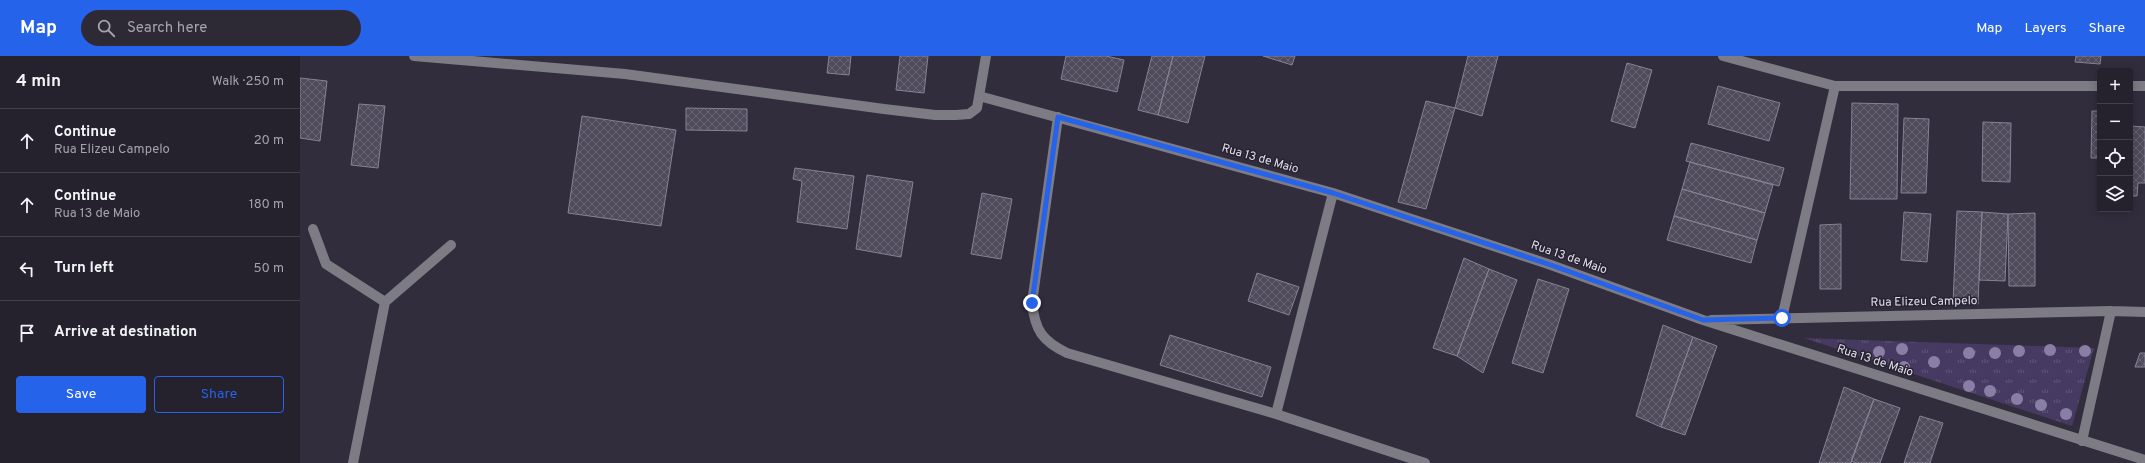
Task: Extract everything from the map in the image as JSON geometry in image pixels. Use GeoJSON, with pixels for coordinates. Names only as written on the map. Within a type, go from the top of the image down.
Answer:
{"type":"FeatureCollection","features":[{"type":"Feature","properties":{"kind":"street"},"geometry":{"type":"LineString","coordinates":[[414,56],[626,74],[935,115],[969,114],[976,108],[986,56]]}},
{"type":"Feature","properties":{"kind":"street"},"geometry":{"type":"LineString","coordinates":[[1723,56],[1835,86],[2097,86]]}},
{"type":"Feature","properties":{"kind":"street"},"geometry":{"type":"LineString","coordinates":[[1782,318],[1835,86]]}},
{"type":"Feature","properties":{"kind":"street"},"geometry":{"type":"LineString","coordinates":[[2133,86],[2145,86]]}},
{"type":"Feature","properties":{"kind":"street","name":"Rua 13 de Maio"},"geometry":{"type":"LineString","coordinates":[[979,96],[1333,193],[1551,265],[1703,320],[2145,460]]}},
{"type":"Feature","properties":{"kind":"street"},"geometry":{"type":"LineString","coordinates":[[1058,117],[1032,303],[1036,326],[1041,334],[1054,346],[1067,352],[1276,414],[1425,463]]}},
{"type":"Feature","properties":{"kind":"street"},"geometry":{"type":"LineString","coordinates":[[1276,414],[1333,193]]}},
{"type":"Feature","properties":{"kind":"street"},"geometry":{"type":"LineString","coordinates":[[313,229],[326,264],[385,302]]}},
{"type":"Feature","properties":{"kind":"street"},"geometry":{"type":"LineString","coordinates":[[353,463],[385,302],[451,246]]}},
{"type":"Feature","properties":{"kind":"street"},"geometry":{"type":"LineString","coordinates":[[2082,441],[2111,311]]}},
{"type":"Feature","properties":{"kind":"street","name":"Rua Elizeu Campelo"},"geometry":{"type":"LineString","coordinates":[[1703,320],[2111,311],[2145,312]]}},
{"type":"Feature","properties":{"kind":"green space"},"geometry":{"type":"Polygon","coordinates":[[[1804,338],[2094,348],[2072,426],[1804,338]]]}},
{"type":"Feature","properties":{"kind":"building"},"geometry":{"type":"Polygon","coordinates":[[[829,56],[851,56],[849,75],[827,73],[829,56]]]}},
{"type":"Feature","properties":{"kind":"building"},"geometry":{"type":"Polygon","coordinates":[[[900,56],[928,56],[924,93],[896,90],[900,56]]]}},
{"type":"Feature","properties":{"kind":"building"},"geometry":{"type":"Polygon","coordinates":[[[1066,56],[1106,56],[1124,60],[1117,92],[1061,79],[1066,56]]]}},
{"type":"Feature","properties":{"kind":"building"},"geometry":{"type":"Polygon","coordinates":[[[1152,56],[1173,56],[1158,115],[1138,110],[1152,56]]]}},
{"type":"Feature","properties":{"kind":"building"},"geometry":{"type":"Polygon","coordinates":[[[1173,56],[1205,56],[1188,123],[1158,115],[1173,56]]]}},
{"type":"Feature","properties":{"kind":"building"},"geometry":{"type":"Polygon","coordinates":[[[1263,56],[1295,56],[1292,65],[1263,56]]]}},
{"type":"Feature","properties":{"kind":"building"},"geometry":{"type":"Polygon","coordinates":[[[1468,56],[1498,56],[1482,116],[1455,108],[1468,56]]]}},
{"type":"Feature","properties":{"kind":"building"},"geometry":{"type":"Polygon","coordinates":[[[2076,56],[2101,56],[2100,64],[2075,62],[2076,56]]]}},
{"type":"Feature","properties":{"kind":"building"},"geometry":{"type":"Polygon","coordinates":[[[1627,63],[1652,70],[1635,128],[1611,121],[1627,63]]]}},
{"type":"Feature","properties":{"kind":"building"},"geometry":{"type":"Polygon","coordinates":[[[300,78],[327,81],[320,141],[300,138],[300,78]]]}},
{"type":"Feature","properties":{"kind":"building"},"geometry":{"type":"Polygon","coordinates":[[[1718,86],[1780,103],[1769,141],[1708,124],[1718,86]]]}},
{"type":"Feature","properties":{"kind":"building"},"geometry":{"type":"Polygon","coordinates":[[[1426,101],[1455,108],[1426,209],[1398,202],[1426,101]]]}},
{"type":"Feature","properties":{"kind":"building"},"geometry":{"type":"Polygon","coordinates":[[[1852,103],[1898,104],[1897,199],[1850,199],[1852,103]]]}},
{"type":"Feature","properties":{"kind":"building"},"geometry":{"type":"Polygon","coordinates":[[[359,104],[385,106],[378,168],[351,165],[359,104]]]}},
{"type":"Feature","properties":{"kind":"building"},"geometry":{"type":"Polygon","coordinates":[[[686,108],[747,109],[747,131],[686,130],[686,108]]]}},
{"type":"Feature","properties":{"kind":"building"},"geometry":{"type":"Polygon","coordinates":[[[2092,111],[2097,111],[2097,158],[2091,158],[2092,111]]]}},
{"type":"Feature","properties":{"kind":"building"},"geometry":{"type":"Polygon","coordinates":[[[582,116],[676,130],[661,226],[568,213],[582,116]]]}},
{"type":"Feature","properties":{"kind":"building"},"geometry":{"type":"Polygon","coordinates":[[[1904,118],[1929,119],[1926,193],[1901,193],[1904,118]]]}},
{"type":"Feature","properties":{"kind":"building"},"geometry":{"type":"Polygon","coordinates":[[[1983,122],[2011,123],[2010,182],[1982,181],[1983,122]]]}},
{"type":"Feature","properties":{"kind":"building"},"geometry":{"type":"Polygon","coordinates":[[[2133,126],[2145,127],[2145,183],[2138,183],[2137,196],[2133,196],[2133,126]]]}},
{"type":"Feature","properties":{"kind":"building"},"geometry":{"type":"Polygon","coordinates":[[[1691,143],[1784,168],[1779,186],[1686,161],[1691,143]]]}},
{"type":"Feature","properties":{"kind":"building"},"geometry":{"type":"Polygon","coordinates":[[[1690,162],[1773,185],[1765,213],[1682,189],[1690,162]]]}},
{"type":"Feature","properties":{"kind":"building"},"geometry":{"type":"Polygon","coordinates":[[[795,168],[854,176],[847,229],[797,222],[802,181],[793,179],[795,168]]]}},
{"type":"Feature","properties":{"kind":"building"},"geometry":{"type":"Polygon","coordinates":[[[867,175],[913,182],[901,257],[856,249],[867,175]]]}},
{"type":"Feature","properties":{"kind":"building"},"geometry":{"type":"Polygon","coordinates":[[[1682,189],[1765,213],[1757,240],[1674,216],[1682,189]]]}},
{"type":"Feature","properties":{"kind":"building"},"geometry":{"type":"Polygon","coordinates":[[[982,193],[1012,199],[1001,259],[971,254],[982,193]]]}},
{"type":"Feature","properties":{"kind":"building"},"geometry":{"type":"Polygon","coordinates":[[[1957,211],[1982,212],[1978,304],[1953,303],[1957,211]]]}},
{"type":"Feature","properties":{"kind":"building"},"geometry":{"type":"Polygon","coordinates":[[[1904,212],[1931,214],[1927,262],[1901,260],[1904,212]]]}},
{"type":"Feature","properties":{"kind":"building"},"geometry":{"type":"Polygon","coordinates":[[[1982,212],[2008,214],[2005,281],[1979,280],[1982,212]]]}},
{"type":"Feature","properties":{"kind":"building"},"geometry":{"type":"Polygon","coordinates":[[[2035,213],[2035,286],[2009,286],[2008,214],[2035,213]]]}},
{"type":"Feature","properties":{"kind":"building"},"geometry":{"type":"Polygon","coordinates":[[[1674,216],[1757,240],[1751,263],[1667,240],[1674,216]]]}},
{"type":"Feature","properties":{"kind":"building"},"geometry":{"type":"Polygon","coordinates":[[[1841,224],[1841,289],[1820,289],[1820,225],[1841,224]]]}},
{"type":"Feature","properties":{"kind":"building"},"geometry":{"type":"Polygon","coordinates":[[[1464,258],[1489,269],[1457,356],[1433,348],[1464,258]]]}},
{"type":"Feature","properties":{"kind":"building"},"geometry":{"type":"Polygon","coordinates":[[[1489,269],[1517,280],[1483,373],[1457,356],[1489,269]]]}},
{"type":"Feature","properties":{"kind":"building"},"geometry":{"type":"Polygon","coordinates":[[[1257,273],[1299,287],[1289,315],[1248,301],[1257,273]]]}},
{"type":"Feature","properties":{"kind":"building"},"geometry":{"type":"Polygon","coordinates":[[[1538,279],[1569,289],[1543,373],[1512,363],[1538,279]]]}},
{"type":"Feature","properties":{"kind":"building"},"geometry":{"type":"Polygon","coordinates":[[[1663,325],[1693,337],[1661,427],[1636,416],[1663,325]]]}},
{"type":"Feature","properties":{"kind":"building"},"geometry":{"type":"Polygon","coordinates":[[[1170,335],[1271,367],[1262,397],[1160,365],[1170,335]]]}},
{"type":"Feature","properties":{"kind":"building"},"geometry":{"type":"Polygon","coordinates":[[[1693,337],[1717,346],[1685,435],[1661,427],[1693,337]]]}},
{"type":"Feature","properties":{"kind":"building"},"geometry":{"type":"Polygon","coordinates":[[[2140,353],[2145,353],[2145,367],[2135,367],[2140,353]]]}},
{"type":"Feature","properties":{"kind":"building"},"geometry":{"type":"Polygon","coordinates":[[[1844,387],[1874,399],[1851,463],[1819,463],[1844,387]]]}},
{"type":"Feature","properties":{"kind":"building"},"geometry":{"type":"Polygon","coordinates":[[[1874,399],[1900,408],[1880,463],[1856,463],[1851,461],[1874,399]]]}},
{"type":"Feature","properties":{"kind":"building"},"geometry":{"type":"Polygon","coordinates":[[[1920,416],[1943,423],[1930,463],[1904,463],[1920,416]]]}},
{"type":"Feature","properties":{"kind":"route"},"geometry":{"type":"LineString","coordinates":[[1032,303],[1058,117],[1333,193],[1551,265],[1703,320],[1782,318]]}}]}
